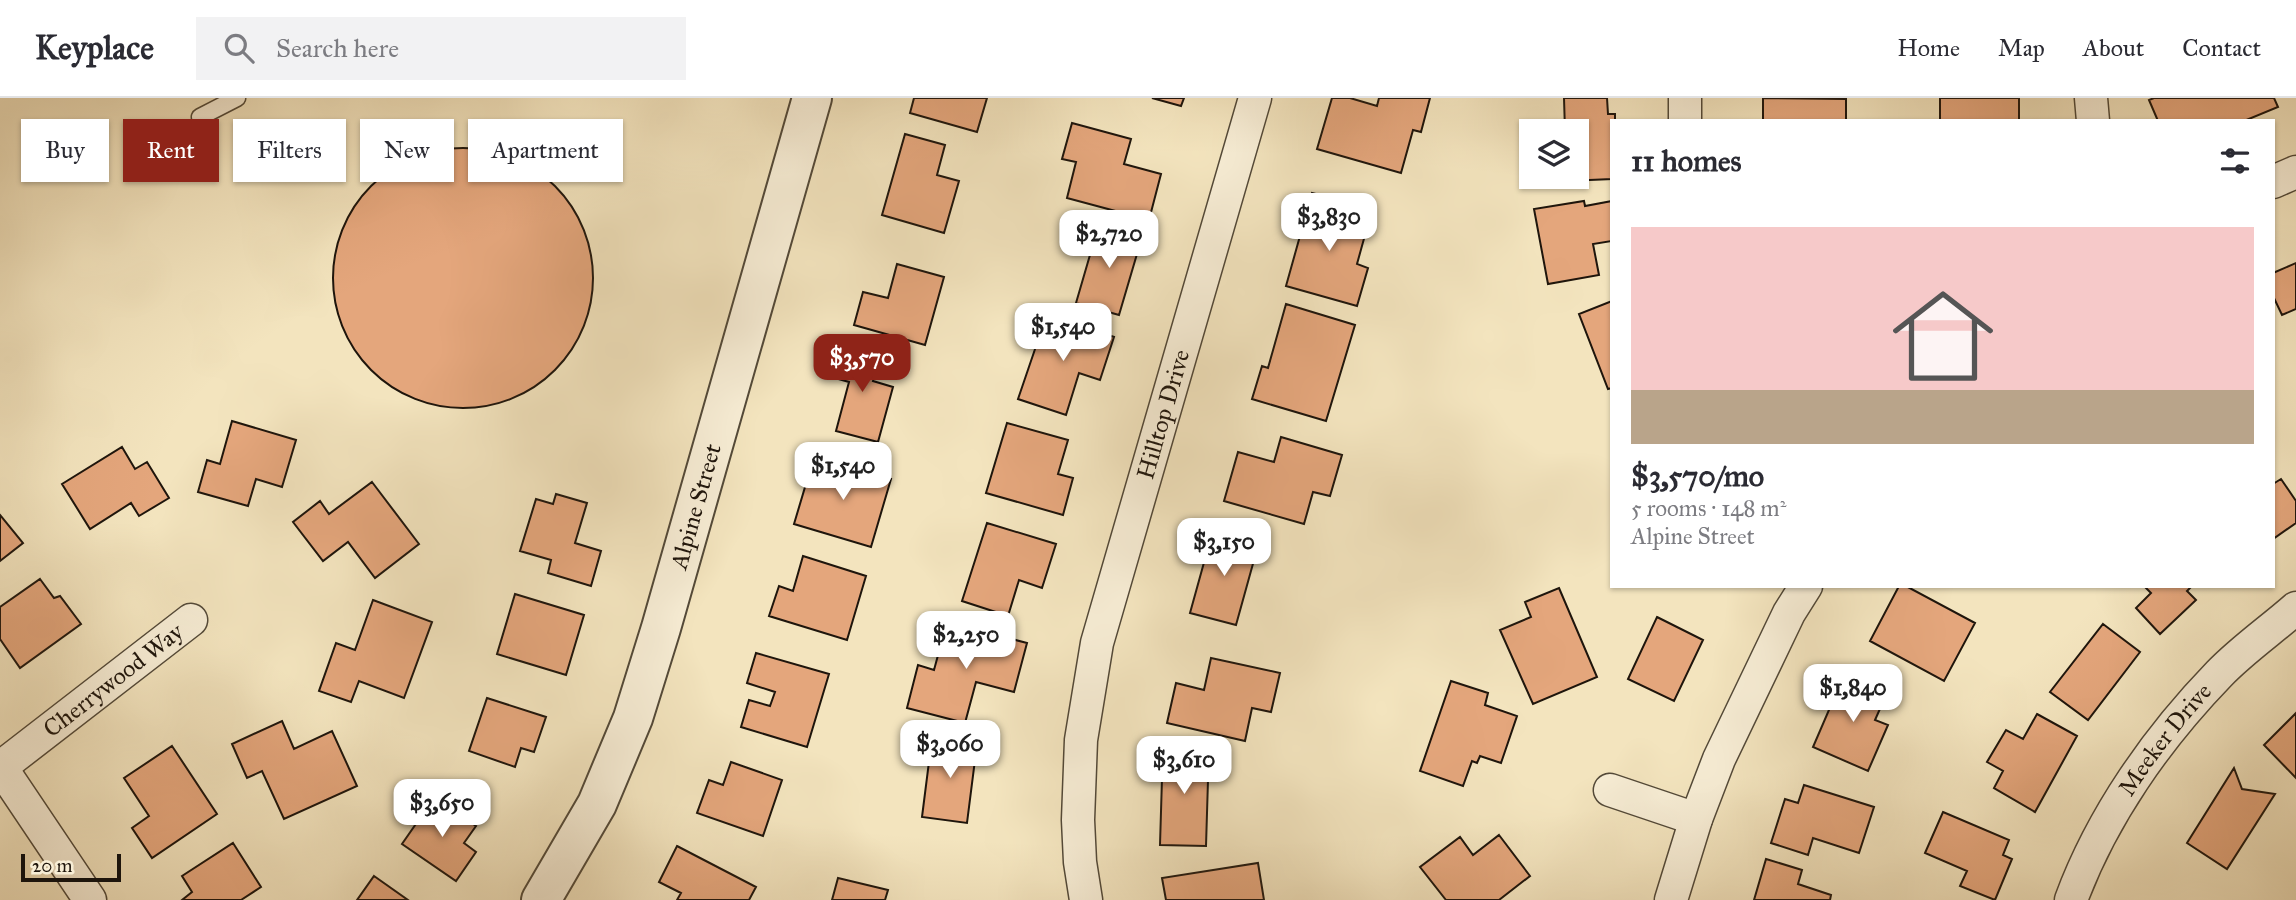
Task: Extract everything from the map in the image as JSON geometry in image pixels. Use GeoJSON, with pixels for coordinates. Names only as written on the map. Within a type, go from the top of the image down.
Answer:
{"type":"FeatureCollection","features":[{"type":"Feature","properties":{"kind":"street","name":"Alpine Street"},"geometry":{"type":"LineString","coordinates":[[541,900],[597,804],[633,718],[662,628],[812,98]]}},
{"type":"Feature","properties":{"kind":"street","name":"Hilltop Drive"},"geometry":{"type":"LineString","coordinates":[[1086,900],[1080,862],[1078,820],[1081,740],[1097,643],[1255,98]]}},
{"type":"Feature","properties":{"kind":"street"},"geometry":{"type":"LineString","coordinates":[[1685,98],[1685,119]]}},
{"type":"Feature","properties":{"kind":"street"},"geometry":{"type":"LineString","coordinates":[[2091,98],[2093,119]]}},
{"type":"Feature","properties":{"kind":"street"},"geometry":{"type":"LineString","coordinates":[[2275,182],[2296,172]]}},
{"type":"Feature","properties":{"kind":"street"},"geometry":{"type":"LineString","coordinates":[[1671,900],[1696,819],[1719,759],[1789,613],[1805,588]]}},
{"type":"Feature","properties":{"kind":"street","name":"Meeker Drive"},"geometry":{"type":"LineString","coordinates":[[2071,900],[2117,805],[2164,736],[2220,673],[2296,608]]}},
{"type":"Feature","properties":{"kind":"street","name":"Cherrywood Way"},"geometry":{"type":"LineString","coordinates":[[1,766],[191,621]]}},
{"type":"Feature","properties":{"kind":"street"},"geometry":{"type":"LineString","coordinates":[[1,766],[90,900]]}},
{"type":"Feature","properties":{"kind":"street"},"geometry":{"type":"LineString","coordinates":[[1610,790],[1696,819]]}},
{"type":"Feature","properties":{"kind":"lane"},"geometry":{"type":"LineString","coordinates":[[200,117],[237,98]]}},
{"type":"Feature","properties":{"kind":"building"},"geometry":{"type":"Polygon","coordinates":[[[914,98],[987,98],[977,132],[910,113],[914,98]]]}},
{"type":"Feature","properties":{"kind":"building"},"geometry":{"type":"Polygon","coordinates":[[[1152,98],[1184,98],[1181,106],[1152,98]]]}},
{"type":"Feature","properties":{"kind":"building"},"geometry":{"type":"Polygon","coordinates":[[[1332,98],[1350,98],[1377,106],[1379,98],[1430,98],[1421,132],[1413,130],[1401,173],[1317,149],[1332,98]]]}},
{"type":"Feature","properties":{"kind":"building"},"geometry":{"type":"Polygon","coordinates":[[[1564,98],[1607,98],[1608,114],[1615,114],[1615,119],[1610,119],[1610,179],[1589,180],[1589,119],[1565,119],[1564,98]]]}},
{"type":"Feature","properties":{"kind":"building"},"geometry":{"type":"Polygon","coordinates":[[[1763,98],[1846,99],[1846,119],[1763,119],[1763,98]]]}},
{"type":"Feature","properties":{"kind":"building"},"geometry":{"type":"Polygon","coordinates":[[[1940,98],[2019,98],[2019,119],[1940,119],[1940,98]]]}},
{"type":"Feature","properties":{"kind":"building"},"geometry":{"type":"Polygon","coordinates":[[[2274,98],[2278,107],[2249,119],[2157,119],[2149,100],[2274,98]]]}},
{"type":"Feature","properties":{"kind":"building"},"geometry":{"type":"Polygon","coordinates":[[[1072,123],[1131,139],[1124,164],[1161,174],[1149,220],[1067,198],[1076,162],[1062,159],[1072,123]]]}},
{"type":"Feature","properties":{"kind":"building"},"geometry":{"type":"Polygon","coordinates":[[[905,134],[945,145],[937,175],[959,181],[944,233],[882,215],[905,134]]]}},
{"type":"Feature","properties":{"kind":"building"},"geometry":{"type":"Polygon","coordinates":[[[463,148],[468,148],[468,182],[550,182],[555,186],[571,206],[583,228],[592,265],[592,291],[583,328],[571,350],[555,370],[535,386],[513,398],[463,408],[413,398],[391,386],[371,370],[355,350],[343,328],[333,278],[343,228],[355,206],[371,186],[376,182],[454,182],[454,149],[463,148]]]}},
{"type":"Feature","properties":{"kind":"building"},"geometry":{"type":"Polygon","coordinates":[[[1312,193],[1357,205],[1350,231],[1365,235],[1357,264],[1368,268],[1357,306],[1286,286],[1312,193]]]}},
{"type":"Feature","properties":{"kind":"building"},"geometry":{"type":"Polygon","coordinates":[[[1584,201],[1585,206],[1610,201],[1610,241],[1593,244],[1599,275],[1548,284],[1534,209],[1584,201]]]}},
{"type":"Feature","properties":{"kind":"building"},"geometry":{"type":"Polygon","coordinates":[[[1099,224],[1142,237],[1119,315],[1076,303],[1099,224]]]}},
{"type":"Feature","properties":{"kind":"building"},"geometry":{"type":"Polygon","coordinates":[[[2296,263],[2296,309],[2282,315],[2275,300],[2275,272],[2296,263]]]}},
{"type":"Feature","properties":{"kind":"building"},"geometry":{"type":"Polygon","coordinates":[[[897,264],[944,277],[925,345],[854,325],[863,292],[888,298],[897,264]]]}},
{"type":"Feature","properties":{"kind":"building"},"geometry":{"type":"Polygon","coordinates":[[[1610,302],[1610,388],[1608,389],[1579,314],[1610,302]]]}},
{"type":"Feature","properties":{"kind":"building"},"geometry":{"type":"Polygon","coordinates":[[[1286,304],[1355,325],[1326,421],[1252,399],[1262,366],[1268,368],[1286,304]]]}},
{"type":"Feature","properties":{"kind":"building"},"geometry":{"type":"Polygon","coordinates":[[[1047,314],[1114,337],[1100,380],[1079,373],[1066,415],[1018,399],[1047,314]]]}},
{"type":"Feature","properties":{"kind":"building"},"geometry":{"type":"Polygon","coordinates":[[[845,343],[882,353],[873,381],[893,387],[878,442],[836,431],[849,382],[835,378],[845,343]]]}},
{"type":"Feature","properties":{"kind":"building"},"geometry":{"type":"Polygon","coordinates":[[[232,421],[296,440],[282,487],[256,479],[248,506],[198,492],[207,460],[220,464],[232,421]]]}},
{"type":"Feature","properties":{"kind":"building"},"geometry":{"type":"Polygon","coordinates":[[[1007,423],[1068,440],[1058,474],[1073,478],[1063,515],[986,493],[1007,423]]]}},
{"type":"Feature","properties":{"kind":"building"},"geometry":{"type":"Polygon","coordinates":[[[1281,437],[1342,455],[1330,496],[1313,492],[1304,524],[1224,501],[1238,452],[1274,462],[1281,437]]]}},
{"type":"Feature","properties":{"kind":"building"},"geometry":{"type":"Polygon","coordinates":[[[122,447],[135,469],[147,462],[169,498],[139,516],[131,503],[90,529],[62,484],[122,447]]]}},
{"type":"Feature","properties":{"kind":"building"},"geometry":{"type":"Polygon","coordinates":[[[814,457],[891,479],[871,547],[794,524],[814,457]]]}},
{"type":"Feature","properties":{"kind":"building"},"geometry":{"type":"Polygon","coordinates":[[[2281,479],[2296,501],[2296,523],[2275,538],[2275,483],[2281,479]]]}},
{"type":"Feature","properties":{"kind":"building"},"geometry":{"type":"Polygon","coordinates":[[[372,482],[419,544],[375,578],[348,542],[323,561],[293,522],[320,501],[329,514],[372,482]]]}},
{"type":"Feature","properties":{"kind":"building"},"geometry":{"type":"Polygon","coordinates":[[[556,494],[587,503],[575,543],[601,551],[591,586],[548,573],[551,560],[520,551],[536,499],[553,504],[556,494]]]}},
{"type":"Feature","properties":{"kind":"building"},"geometry":{"type":"Polygon","coordinates":[[[0,515],[23,543],[0,561],[0,515]]]}},
{"type":"Feature","properties":{"kind":"building"},"geometry":{"type":"Polygon","coordinates":[[[987,523],[1056,544],[1042,588],[1019,580],[1008,616],[962,601],[987,523]]]}},
{"type":"Feature","properties":{"kind":"building"},"geometry":{"type":"Polygon","coordinates":[[[1213,530],[1259,542],[1236,625],[1190,613],[1213,530]]]}},
{"type":"Feature","properties":{"kind":"building"},"geometry":{"type":"Polygon","coordinates":[[[803,556],[866,576],[847,640],[769,616],[779,586],[793,591],[803,556]]]}},
{"type":"Feature","properties":{"kind":"building"},"geometry":{"type":"Polygon","coordinates":[[[40,579],[54,598],[60,596],[81,624],[20,668],[0,639],[0,607],[40,579]]]}},
{"type":"Feature","properties":{"kind":"building"},"geometry":{"type":"Polygon","coordinates":[[[1559,588],[1597,677],[1533,704],[1500,630],[1531,617],[1525,602],[1559,588]]]}},
{"type":"Feature","properties":{"kind":"building"},"geometry":{"type":"Polygon","coordinates":[[[1898,588],[1910,588],[1975,623],[1944,681],[1870,641],[1898,588]]]}},
{"type":"Feature","properties":{"kind":"building"},"geometry":{"type":"Polygon","coordinates":[[[2146,588],[2190,588],[2187,591],[2196,600],[2160,634],[2136,608],[2151,593],[2146,588]]]}},
{"type":"Feature","properties":{"kind":"building"},"geometry":{"type":"Polygon","coordinates":[[[515,594],[584,615],[566,675],[497,654],[515,594]]]}},
{"type":"Feature","properties":{"kind":"building"},"geometry":{"type":"Polygon","coordinates":[[[373,600],[432,622],[404,698],[359,681],[351,702],[319,691],[336,643],[355,650],[373,600]]]}},
{"type":"Feature","properties":{"kind":"building"},"geometry":{"type":"Polygon","coordinates":[[[1657,617],[1703,640],[1674,701],[1628,679],[1657,617]]]}},
{"type":"Feature","properties":{"kind":"building"},"geometry":{"type":"Polygon","coordinates":[[[947,622],[1027,643],[1014,692],[976,682],[965,723],[907,708],[918,665],[934,670],[947,622]]]}},
{"type":"Feature","properties":{"kind":"building"},"geometry":{"type":"Polygon","coordinates":[[[2103,624],[2140,652],[2088,720],[2050,692],[2103,624]]]}},
{"type":"Feature","properties":{"kind":"building"},"geometry":{"type":"Polygon","coordinates":[[[756,653],[829,674],[807,747],[741,727],[749,700],[770,706],[775,692],[747,683],[756,653]]]}},
{"type":"Feature","properties":{"kind":"building"},"geometry":{"type":"Polygon","coordinates":[[[1211,658],[1280,673],[1271,712],[1252,708],[1245,741],[1167,723],[1176,683],[1204,690],[1211,658]]]}},
{"type":"Feature","properties":{"kind":"building"},"geometry":{"type":"Polygon","coordinates":[[[1844,675],[1887,693],[1875,720],[1888,725],[1868,771],[1813,747],[1844,675]]]}},
{"type":"Feature","properties":{"kind":"building"},"geometry":{"type":"Polygon","coordinates":[[[1451,681],[1488,693],[1485,705],[1517,716],[1501,763],[1480,756],[1477,763],[1472,761],[1463,786],[1420,771],[1451,681]]]}},
{"type":"Feature","properties":{"kind":"building"},"geometry":{"type":"Polygon","coordinates":[[[487,698],[546,717],[534,752],[521,748],[515,767],[469,751],[487,698]]]}},
{"type":"Feature","properties":{"kind":"building"},"geometry":{"type":"Polygon","coordinates":[[[2296,713],[2296,778],[2264,745],[2296,713]]]}},
{"type":"Feature","properties":{"kind":"building"},"geometry":{"type":"Polygon","coordinates":[[[2037,714],[2077,736],[2035,812],[1994,788],[2003,771],[1987,762],[2006,730],[2023,739],[2037,714]]]}},
{"type":"Feature","properties":{"kind":"building"},"geometry":{"type":"Polygon","coordinates":[[[282,721],[294,749],[332,731],[357,786],[284,819],[262,771],[247,778],[232,744],[282,721]]]}},
{"type":"Feature","properties":{"kind":"building"},"geometry":{"type":"Polygon","coordinates":[[[932,738],[977,744],[967,823],[922,817],[932,738]]]}},
{"type":"Feature","properties":{"kind":"building"},"geometry":{"type":"Polygon","coordinates":[[[1163,745],[1209,747],[1206,846],[1160,845],[1163,745]]]}},
{"type":"Feature","properties":{"kind":"building"},"geometry":{"type":"Polygon","coordinates":[[[172,746],[217,814],[152,858],[132,828],[149,816],[124,778],[172,746]]]}},
{"type":"Feature","properties":{"kind":"building"},"geometry":{"type":"Polygon","coordinates":[[[731,762],[782,780],[763,836],[697,813],[709,780],[723,785],[731,762]]]}},
{"type":"Feature","properties":{"kind":"building"},"geometry":{"type":"Polygon","coordinates":[[[2234,768],[2242,789],[2275,794],[2227,869],[2187,843],[2234,768]]]}},
{"type":"Feature","properties":{"kind":"building"},"geometry":{"type":"Polygon","coordinates":[[[1804,785],[1874,807],[1859,853],[1813,838],[1808,855],[1771,843],[1785,799],[1798,803],[1804,785]]]}},
{"type":"Feature","properties":{"kind":"building"},"geometry":{"type":"Polygon","coordinates":[[[434,798],[476,826],[464,843],[476,852],[456,881],[402,844],[434,798]]]}},
{"type":"Feature","properties":{"kind":"building"},"geometry":{"type":"Polygon","coordinates":[[[1943,812],[2009,840],[2003,855],[2012,859],[1995,900],[1960,886],[1967,871],[1925,853],[1943,812]]]}},
{"type":"Feature","properties":{"kind":"building"},"geometry":{"type":"Polygon","coordinates":[[[1499,835],[1530,876],[1499,900],[1446,900],[1420,867],[1460,837],[1473,855],[1499,835]]]}},
{"type":"Feature","properties":{"kind":"building"},"geometry":{"type":"Polygon","coordinates":[[[233,843],[261,887],[241,900],[182,900],[192,892],[182,876],[233,843]]]}},
{"type":"Feature","properties":{"kind":"building"},"geometry":{"type":"Polygon","coordinates":[[[677,846],[756,887],[749,900],[677,900],[681,893],[659,882],[677,846]]]}},
{"type":"Feature","properties":{"kind":"building"},"geometry":{"type":"Polygon","coordinates":[[[1766,859],[1802,870],[1798,884],[1831,895],[1830,900],[1754,900],[1766,859]]]}},
{"type":"Feature","properties":{"kind":"building"},"geometry":{"type":"Polygon","coordinates":[[[1258,863],[1264,900],[1166,900],[1162,878],[1258,863]]]}},
{"type":"Feature","properties":{"kind":"building"},"geometry":{"type":"Polygon","coordinates":[[[374,876],[408,900],[357,900],[374,876]]]}},
{"type":"Feature","properties":{"kind":"building"},"geometry":{"type":"Polygon","coordinates":[[[838,878],[888,890],[885,900],[832,900],[838,878]]]}}]}
